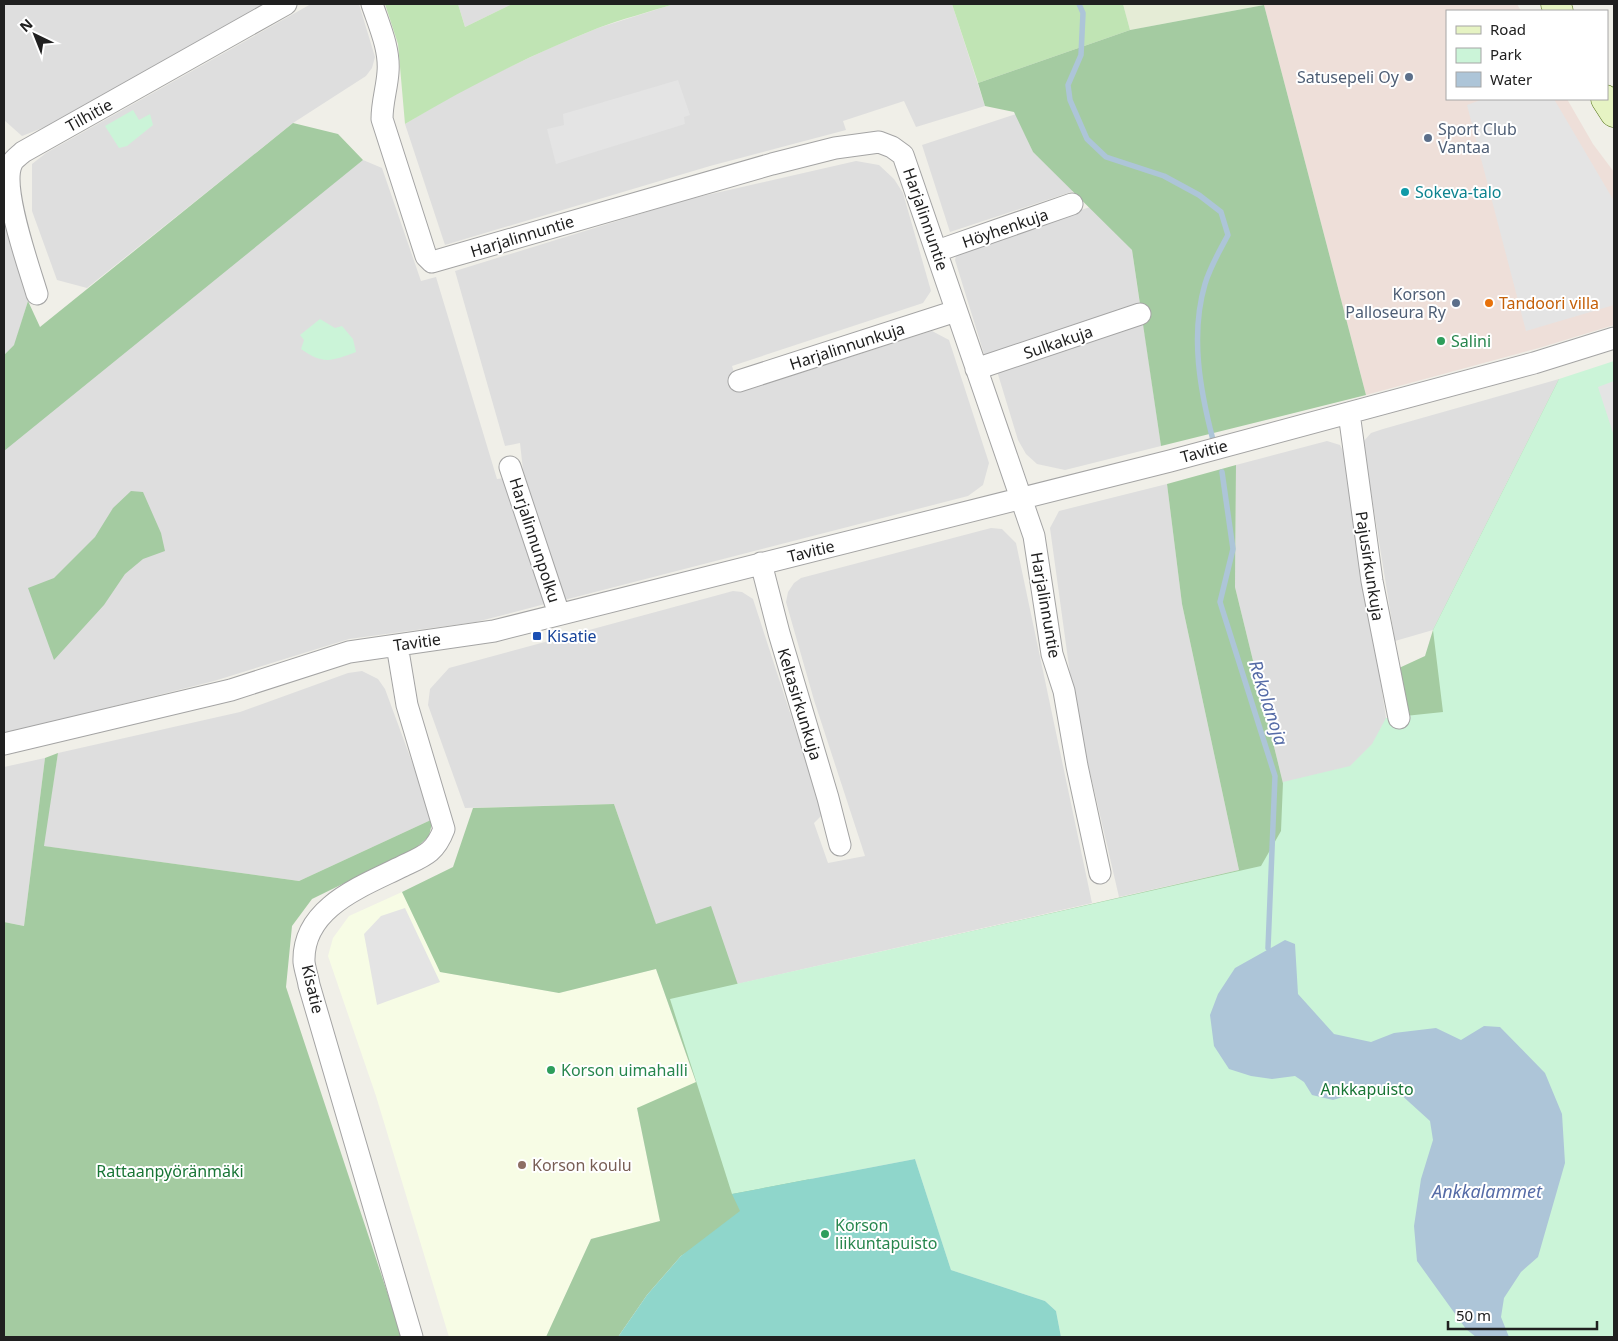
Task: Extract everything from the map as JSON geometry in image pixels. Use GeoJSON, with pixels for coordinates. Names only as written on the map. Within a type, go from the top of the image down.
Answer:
{"type":"FeatureCollection","features":[{"type":"Feature","properties":{"kind":"main road"},"geometry":{"type":"LineString","coordinates":[[1606,100],[1614,113]]}},
{"type":"Feature","properties":{"kind":"street","name":"Tilhitie"},"geometry":{"type":"LineString","coordinates":[[37,294],[14,219],[9,177],[12,162],[23,152],[286,4]]}},
{"type":"Feature","properties":{"kind":"street","name":"Harjalinnuntie"},"geometry":{"type":"LineString","coordinates":[[372,4],[387,58],[388,72],[382,106],[382,119],[426,256],[432,262],[772,164],[835,148],[879,142],[892,147],[906,160],[1034,536],[1052,654],[1064,691],[1100,873]]}},
{"type":"Feature","properties":{"kind":"street","name":"Höyhenkuja"},"geometry":{"type":"LineString","coordinates":[[937,251],[1072,204]]}},
{"type":"Feature","properties":{"kind":"street","name":"Harjalinnunkuja"},"geometry":{"type":"LineString","coordinates":[[739,381],[956,311]]}},
{"type":"Feature","properties":{"kind":"street","name":"Sulkakuja"},"geometry":{"type":"LineString","coordinates":[[976,369],[1140,314]]}},
{"type":"Feature","properties":{"kind":"street","name":"Tavitie"},"geometry":{"type":"LineString","coordinates":[[4,744],[231,690],[349,652],[494,631],[1349,413],[1534,363],[1614,338]]}},
{"type":"Feature","properties":{"kind":"street","name":"Pajusirkunkuja"},"geometry":{"type":"LineString","coordinates":[[1349,413],[1372,581],[1399,718]]}},
{"type":"Feature","properties":{"kind":"street","name":"Harjalinnunpolku"},"geometry":{"type":"LineString","coordinates":[[510,467],[559,614]]}},
{"type":"Feature","properties":{"kind":"street","name":"Keltasirkunkuja"},"geometry":{"type":"LineString","coordinates":[[761,563],[779,633],[840,845]]}},
{"type":"Feature","properties":{"kind":"street","name":"Kisatie"},"geometry":{"type":"LineString","coordinates":[[397,646],[407,705],[444,829],[438,844],[424,856],[333,903],[315,924],[307,944],[304,962],[309,985],[412,1337]]}},
{"type":"Feature","properties":{"kind":"shaded area"},"geometry":{"type":"Polygon","coordinates":[[[4,4],[264,4],[50,125],[22,136],[4,120],[4,4]]]}},
{"type":"Feature","properties":{"kind":"shaded area"},"geometry":{"type":"Polygon","coordinates":[[[311,4],[359,4],[375,57],[372,68],[366,76],[293,123],[87,288],[57,280],[32,211],[32,164],[46,153],[311,4]]]}},
{"type":"Feature","properties":{"kind":"shaded area"},"geometry":{"type":"Polygon","coordinates":[[[458,4],[512,4],[465,27],[458,4]]]}},
{"type":"Feature","properties":{"kind":"shaded area"},"geometry":{"type":"Polygon","coordinates":[[[674,4],[952,4],[985,106],[916,127],[904,101],[843,121],[846,130],[710,166],[445,245],[405,124],[465,88],[550,48],[598,28],[674,4]]]}},
{"type":"Feature","properties":{"kind":"shaded area"},"geometry":{"type":"Polygon","coordinates":[[[1123,4],[1264,4],[1264,5],[1130,30],[1123,4]]]}},
{"type":"Feature","properties":{"kind":"shaded area"},"geometry":{"type":"Polygon","coordinates":[[[1517,4],[1520,10],[1446,10],[1446,100],[1568,100],[1593,144],[1614,172],[1614,325],[1539,348],[1366,395],[1264,5],[1517,4]]]}},
{"type":"Feature","properties":{"kind":"shaded area"},"geometry":{"type":"Polygon","coordinates":[[[678,80],[690,115],[684,117],[685,124],[556,164],[547,129],[564,125],[563,114],[678,80]]]}},
{"type":"Feature","properties":{"kind":"shaded area"},"geometry":{"type":"Polygon","coordinates":[[[1480,100],[1555,100],[1614,201],[1614,305],[1526,331],[1467,105],[1480,100]]]}},
{"type":"Feature","properties":{"kind":"shaded area"},"geometry":{"type":"Polygon","coordinates":[[[1016,114],[1033,152],[1074,191],[950,232],[922,145],[1016,114]]]}},
{"type":"Feature","properties":{"kind":"shaded area"},"geometry":{"type":"Polygon","coordinates":[[[363,160],[382,168],[421,281],[436,277],[497,479],[506,478],[545,604],[476,622],[349,639],[214,681],[4,734],[4,450],[241,255],[363,160]]]}},
{"type":"Feature","properties":{"kind":"shaded area"},"geometry":{"type":"Polygon","coordinates":[[[856,161],[879,165],[894,179],[903,193],[931,291],[923,303],[732,366],[740,392],[932,331],[949,340],[989,463],[983,485],[968,496],[564,600],[523,470],[520,443],[505,446],[455,271],[685,200],[856,161]]]}},
{"type":"Feature","properties":{"kind":"shaded area"},"geometry":{"type":"Polygon","coordinates":[[[1090,207],[1132,250],[1140,305],[987,356],[984,354],[955,260],[956,256],[967,251],[967,248],[1090,207]]]}},
{"type":"Feature","properties":{"kind":"shaded area"},"geometry":{"type":"Polygon","coordinates":[[[4,220],[28,301],[15,344],[4,355],[4,220]]]}},
{"type":"Feature","properties":{"kind":"shaded area"},"geometry":{"type":"Polygon","coordinates":[[[1143,322],[1161,446],[1065,470],[1037,464],[1026,454],[1018,440],[997,371],[1143,322]]]}},
{"type":"Feature","properties":{"kind":"shaded area"},"geometry":{"type":"Polygon","coordinates":[[[1559,379],[1433,630],[1395,641],[1363,442],[1371,433],[1383,429],[1559,379]]]}},
{"type":"Feature","properties":{"kind":"shaded area"},"geometry":{"type":"Polygon","coordinates":[[[1614,381],[1614,436],[1598,387],[1614,381]]]}},
{"type":"Feature","properties":{"kind":"shaded area"},"geometry":{"type":"Polygon","coordinates":[[[1327,441],[1340,445],[1347,459],[1386,718],[1397,754],[1291,816],[1235,587],[1236,465],[1327,441]]]}},
{"type":"Feature","properties":{"kind":"shaded area"},"geometry":{"type":"Polygon","coordinates":[[[1167,484],[1182,604],[1239,870],[1119,897],[1074,703],[1050,528],[1059,511],[1167,484]]]}},
{"type":"Feature","properties":{"kind":"shaded area"},"geometry":{"type":"Polygon","coordinates":[[[991,528],[1002,529],[1016,543],[1092,903],[681,997],[614,804],[465,808],[428,705],[430,689],[449,668],[733,591],[742,592],[753,599],[823,814],[814,823],[828,863],[865,856],[814,700],[786,602],[788,592],[794,583],[801,578],[991,528]]]}},
{"type":"Feature","properties":{"kind":"shaded area"},"geometry":{"type":"Polygon","coordinates":[[[362,671],[378,679],[385,689],[433,819],[299,881],[43,846],[58,753],[240,712],[348,673],[362,671]]]}},
{"type":"Feature","properties":{"kind":"shaded area"},"geometry":{"type":"Polygon","coordinates":[[[45,758],[24,926],[4,922],[4,767],[45,758]]]}},
{"type":"Feature","properties":{"kind":"shaded area","name":"Korson koulu"},"geometry":{"type":"Polygon","coordinates":[[[402,892],[441,972],[559,993],[656,969],[696,1083],[637,1109],[660,1221],[591,1239],[546,1337],[449,1337],[376,1096],[328,956],[333,938],[349,916],[402,892]]]}},
{"type":"Feature","properties":{"kind":"shaded area"},"geometry":{"type":"Polygon","coordinates":[[[405,908],[440,982],[377,1005],[364,934],[381,916],[405,908]]]}},
{"type":"Feature","properties":{"kind":"shaded area","name":"Korson liikuntapuisto"},"geometry":{"type":"Polygon","coordinates":[[[915,1159],[951,1270],[1045,1301],[1056,1311],[1061,1337],[618,1337],[647,1295],[681,1256],[740,1211],[732,1194],[915,1159]]]}},
{"type":"Feature","properties":{"kind":"green space"},"geometry":{"type":"Polygon","coordinates":[[[385,4],[458,4],[465,27],[512,4],[674,4],[607,25],[523,60],[475,84],[405,124],[398,44],[385,4]]]}},
{"type":"Feature","properties":{"kind":"green space"},"geometry":{"type":"Polygon","coordinates":[[[952,4],[1123,4],[1130,30],[978,83],[952,4]]]}},
{"type":"Feature","properties":{"kind":"green space"},"geometry":{"type":"Polygon","coordinates":[[[1264,5],[1366,395],[1161,446],[1132,250],[1033,152],[1014,112],[985,106],[978,83],[1130,30],[1264,5]]]}},
{"type":"Feature","properties":{"kind":"green space"},"geometry":{"type":"Polygon","coordinates":[[[133,110],[139,120],[150,114],[153,125],[127,146],[119,148],[105,126],[133,110]]]}},
{"type":"Feature","properties":{"kind":"green space"},"geometry":{"type":"Polygon","coordinates":[[[293,123],[338,134],[363,160],[4,451],[4,355],[14,345],[28,301],[40,327],[293,123]]]}},
{"type":"Feature","properties":{"kind":"green space"},"geometry":{"type":"Polygon","coordinates":[[[320,319],[335,328],[342,326],[353,339],[356,352],[328,360],[316,357],[301,349],[304,340],[300,335],[320,319]]]}},
{"type":"Feature","properties":{"kind":"green space","name":"Ankkapuisto"},"geometry":{"type":"Polygon","coordinates":[[[1614,361],[1614,1337],[1061,1337],[1056,1311],[1045,1301],[951,1270],[915,1159],[732,1194],[670,999],[1261,866],[1281,831],[1283,782],[1350,766],[1372,744],[1386,718],[1443,712],[1433,630],[1559,379],[1614,361]]]}},
{"type":"Feature","properties":{"kind":"green space"},"geometry":{"type":"Polygon","coordinates":[[[1559,379],[1487,775],[681,1256],[647,1295],[618,1337],[546,1337],[591,1239],[660,1221],[637,1108],[696,1082],[656,969],[559,993],[440,972],[402,892],[453,867],[473,808],[614,804],[656,924],[711,906],[738,985],[1239,870],[1182,604],[1167,484],[1236,465],[1235,587],[1291,816],[1397,754],[1399,668],[1425,656],[1433,630],[1559,379]]]}},
{"type":"Feature","properties":{"kind":"green space"},"geometry":{"type":"Polygon","coordinates":[[[131,491],[143,492],[161,533],[165,551],[143,559],[125,574],[104,605],[54,660],[28,588],[54,578],[95,537],[113,508],[131,491]]]}},
{"type":"Feature","properties":{"kind":"green space","name":"Rattaanpyöränmäki"},"geometry":{"type":"Polygon","coordinates":[[[58,753],[44,846],[299,881],[433,819],[429,836],[416,848],[312,899],[292,926],[286,987],[402,1337],[4,1337],[4,922],[24,926],[45,758],[58,753]]]}},
{"type":"Feature","properties":{"kind":"water","name":"Ankkalammet"},"geometry":{"type":"Polygon","coordinates":[[[1285,940],[1295,944],[1298,994],[1334,1034],[1371,1042],[1394,1033],[1436,1028],[1461,1040],[1484,1026],[1500,1027],[1545,1073],[1562,1114],[1565,1163],[1538,1257],[1521,1272],[1504,1298],[1501,1317],[1509,1337],[1476,1337],[1466,1329],[1417,1261],[1414,1226],[1421,1179],[1433,1140],[1430,1121],[1398,1092],[1349,1095],[1333,1100],[1312,1095],[1304,1082],[1295,1076],[1272,1079],[1251,1076],[1229,1069],[1214,1046],[1210,1015],[1218,994],[1235,968],[1285,940]]]}},
{"type":"Feature","properties":{"kind":"waterway","name":"Rekolanoja"},"geometry":{"type":"LineString","coordinates":[[1079,4],[1083,13],[1081,55],[1068,85],[1070,100],[1087,139],[1106,157],[1164,176],[1199,195],[1221,212],[1228,235],[1207,278],[1198,323],[1198,362],[1204,402],[1213,440]]}},
{"type":"Feature","properties":{"kind":"waterway","name":"Rekolanoja"},"geometry":{"type":"LineString","coordinates":[[1222,472],[1233,549],[1220,602],[1275,776],[1268,948]]}},
{"type":"Feature","properties":{"kind":"place","name":"Satusepeli Oy"},"geometry":{"type":"Point","coordinates":[1409,77]}},
{"type":"Feature","properties":{"kind":"place","name":"Sport Club Vantaa"},"geometry":{"type":"Point","coordinates":[1428,138]}},
{"type":"Feature","properties":{"kind":"place","name":"Sokeva-talo"},"geometry":{"type":"Point","coordinates":[1405,192]}},
{"type":"Feature","properties":{"kind":"place","name":"Korson Palloseura Ry"},"geometry":{"type":"Point","coordinates":[1456,303]}},
{"type":"Feature","properties":{"kind":"place","name":"Tandoori villa"},"geometry":{"type":"Point","coordinates":[1489,303]}},
{"type":"Feature","properties":{"kind":"place","name":"Salini"},"geometry":{"type":"Point","coordinates":[1441,341]}},
{"type":"Feature","properties":{"kind":"place","name":"Kisatie"},"geometry":{"type":"Point","coordinates":[537,636]}},
{"type":"Feature","properties":{"kind":"place","name":"Korson uimahalli"},"geometry":{"type":"Point","coordinates":[551,1070]}},
{"type":"Feature","properties":{"kind":"place","name":"Korson koulu"},"geometry":{"type":"Point","coordinates":[522,1165]}},
{"type":"Feature","properties":{"kind":"place","name":"Korson liikuntapuisto"},"geometry":{"type":"Point","coordinates":[825,1234]}}]}
